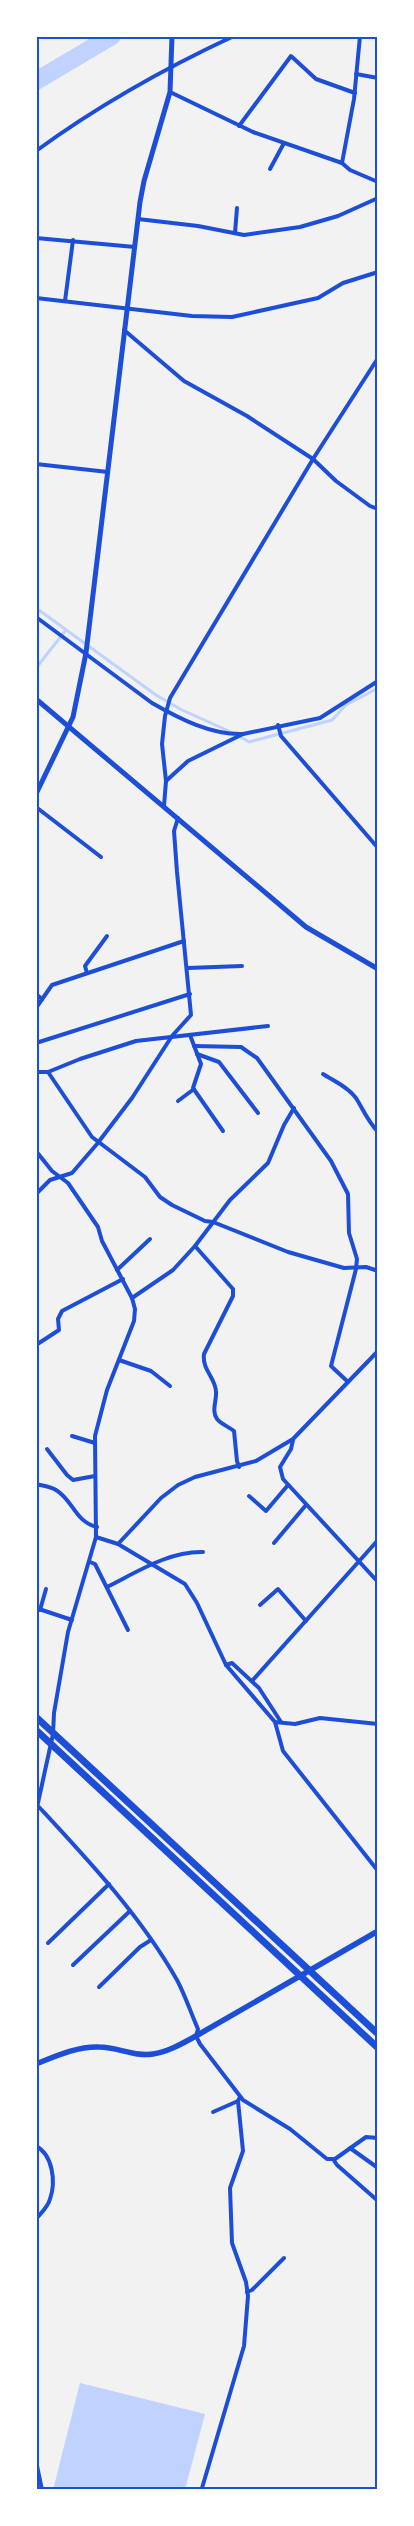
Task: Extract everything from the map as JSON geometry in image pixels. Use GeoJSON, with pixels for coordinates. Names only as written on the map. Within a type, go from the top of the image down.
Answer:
{"type":"FeatureCollection","features":[{"type":"Feature","properties":{"kind":"highway"},"geometry":{"type":"LineString","coordinates":[[36,1717],[378,2034]]}},
{"type":"Feature","properties":{"kind":"highway"},"geometry":{"type":"LineString","coordinates":[[36,1730],[378,2048]]}},
{"type":"Feature","properties":{"kind":"main road"},"geometry":{"type":"LineString","coordinates":[[36,2064],[66,2052],[100,2046],[138,2055],[154,2054],[196,2036],[378,1931]]}},
{"type":"Feature","properties":{"kind":"street"},"geometry":{"type":"LineString","coordinates":[[36,794],[73,717],[86,653],[138,219],[144,181],[170,92],[172,36]]}},
{"type":"Feature","properties":{"kind":"street"},"geometry":{"type":"LineString","coordinates":[[36,151],[86,114],[171,64],[234,36]]}},
{"type":"Feature","properties":{"kind":"street"},"geometry":{"type":"LineString","coordinates":[[342,163],[355,93],[360,36]]}},
{"type":"Feature","properties":{"kind":"street"},"geometry":{"type":"LineString","coordinates":[[240,126],[291,56],[316,79],[355,93]]}},
{"type":"Feature","properties":{"kind":"street"},"geometry":{"type":"LineString","coordinates":[[356,74],[378,78]]}},
{"type":"Feature","properties":{"kind":"street"},"geometry":{"type":"LineString","coordinates":[[170,92],[240,126],[342,163],[350,170],[378,182]]}},
{"type":"Feature","properties":{"kind":"street"},"geometry":{"type":"LineString","coordinates":[[270,169],[284,143]]}},
{"type":"Feature","properties":{"kind":"street"},"geometry":{"type":"LineString","coordinates":[[138,219],[198,226],[244,235],[300,226],[338,216],[378,198]]}},
{"type":"Feature","properties":{"kind":"street"},"geometry":{"type":"LineString","coordinates":[[235,233],[237,208]]}},
{"type":"Feature","properties":{"kind":"street"},"geometry":{"type":"LineString","coordinates":[[36,238],[135,247]]}},
{"type":"Feature","properties":{"kind":"street"},"geometry":{"type":"LineString","coordinates":[[65,301],[73,240]]}},
{"type":"Feature","properties":{"kind":"street"},"geometry":{"type":"LineString","coordinates":[[36,298],[192,316],[232,318],[318,298],[343,283],[378,272]]}},
{"type":"Feature","properties":{"kind":"street"},"geometry":{"type":"LineString","coordinates":[[124,330],[184,381],[247,416],[313,459],[336,480],[378,509]]}},
{"type":"Feature","properties":{"kind":"street"},"geometry":{"type":"LineString","coordinates":[[164,806],[166,781],[162,744],[166,711],[170,698],[313,459],[378,358]]}},
{"type":"Feature","properties":{"kind":"street"},"geometry":{"type":"LineString","coordinates":[[36,464],[108,472]]}},
{"type":"Feature","properties":{"kind":"street"},"geometry":{"type":"LineString","coordinates":[[36,617],[86,653],[106,671],[166,711],[226,734],[243,734]]}},
{"type":"Feature","properties":{"kind":"street"},"geometry":{"type":"LineString","coordinates":[[166,781],[188,762],[243,734],[278,725],[320,718],[378,681]]}},
{"type":"Feature","properties":{"kind":"street"},"geometry":{"type":"LineString","coordinates":[[36,699],[306,927],[378,969]]}},
{"type":"Feature","properties":{"kind":"street"},"geometry":{"type":"LineString","coordinates":[[278,725],[281,736],[378,848]]}},
{"type":"Feature","properties":{"kind":"street"},"geometry":{"type":"LineString","coordinates":[[36,807],[101,857]]}},
{"type":"Feature","properties":{"kind":"street"},"geometry":{"type":"LineString","coordinates":[[36,1194],[50,1180],[72,1173],[132,1098],[172,1036],[192,1015],[174,832],[178,818]]}},
{"type":"Feature","properties":{"kind":"street"},"geometry":{"type":"LineString","coordinates":[[87,973],[84,966],[107,936]]}},
{"type":"Feature","properties":{"kind":"street"},"geometry":{"type":"LineString","coordinates":[[36,1008],[52,985],[184,941]]}},
{"type":"Feature","properties":{"kind":"street"},"geometry":{"type":"LineString","coordinates":[[188,968],[242,966]]}},
{"type":"Feature","properties":{"kind":"street"},"geometry":{"type":"LineString","coordinates":[[36,994],[42,999]]}},
{"type":"Feature","properties":{"kind":"street"},"geometry":{"type":"LineString","coordinates":[[36,1043],[190,994]]}},
{"type":"Feature","properties":{"kind":"street"},"geometry":{"type":"LineString","coordinates":[[36,1072],[48,1072],[80,1059],[136,1041],[268,1026]]}},
{"type":"Feature","properties":{"kind":"street"},"geometry":{"type":"LineString","coordinates":[[178,1101],[194,1089],[201,1064],[190,1035]]}},
{"type":"Feature","properties":{"kind":"street"},"geometry":{"type":"LineString","coordinates":[[194,1046],[241,1047],[250,1052],[294,1108],[331,1162],[348,1194],[349,1233],[357,1259],[331,1366],[347,1381]]}},
{"type":"Feature","properties":{"kind":"street"},"geometry":{"type":"LineString","coordinates":[[197,1054],[219,1062],[258,1113]]}},
{"type":"Feature","properties":{"kind":"street"},"geometry":{"type":"LineString","coordinates":[[48,1072],[92,1137],[144,1177],[160,1197],[172,1206],[204,1221],[213,1222],[288,1252],[344,1268],[356,1269],[366,1267],[378,1271]]}},
{"type":"Feature","properties":{"kind":"street"},"geometry":{"type":"LineString","coordinates":[[323,1074],[346,1089],[355,1098],[365,1119],[378,1132]]}},
{"type":"Feature","properties":{"kind":"street"},"geometry":{"type":"LineString","coordinates":[[194,1089],[222,1131]]}},
{"type":"Feature","properties":{"kind":"street"},"geometry":{"type":"LineString","coordinates":[[132,1298],[173,1270],[195,1246],[230,1200],[268,1163],[284,1125],[294,1108]]}},
{"type":"Feature","properties":{"kind":"street"},"geometry":{"type":"LineString","coordinates":[[36,1150],[59,1177],[68,1183],[98,1227],[102,1241],[123,1279],[135,1309],[134,1321],[107,1390],[95,1443],[96,1537],[72,1620],[54,1714],[53,1734],[39,1807],[36,1812]]}},
{"type":"Feature","properties":{"kind":"street"},"geometry":{"type":"LineString","coordinates":[[117,1270],[150,1239]]}},
{"type":"Feature","properties":{"kind":"street"},"geometry":{"type":"LineString","coordinates":[[195,1246],[233,1288],[233,1296],[204,1354],[203,1363],[215,1383],[214,1408],[217,1419],[234,1431],[237,1461],[240,1467]]}},
{"type":"Feature","properties":{"kind":"street"},"geometry":{"type":"LineString","coordinates":[[36,1344],[59,1330],[58,1319],[62,1311],[123,1279]]}},
{"type":"Feature","properties":{"kind":"street"},"geometry":{"type":"LineString","coordinates":[[118,1544],[161,1498],[178,1485],[195,1477],[240,1467],[266,1456],[293,1439],[347,1381],[377,1354]]}},
{"type":"Feature","properties":{"kind":"street"},"geometry":{"type":"LineString","coordinates":[[119,1360],[151,1372],[170,1386]]}},
{"type":"Feature","properties":{"kind":"street"},"geometry":{"type":"LineString","coordinates":[[72,1436],[95,1443]]}},
{"type":"Feature","properties":{"kind":"street"},"geometry":{"type":"LineString","coordinates":[[293,1439],[291,1449],[280,1466],[283,1480],[378,1582]]}},
{"type":"Feature","properties":{"kind":"street"},"geometry":{"type":"LineString","coordinates":[[48,1449],[67,1475],[74,1480],[95,1476]]}},
{"type":"Feature","properties":{"kind":"street"},"geometry":{"type":"LineString","coordinates":[[36,1484],[54,1488],[62,1494],[86,1525],[96,1527]]}},
{"type":"Feature","properties":{"kind":"street"},"geometry":{"type":"LineString","coordinates":[[249,1496],[266,1511],[288,1485]]}},
{"type":"Feature","properties":{"kind":"street"},"geometry":{"type":"LineString","coordinates":[[274,1543],[306,1505]]}},
{"type":"Feature","properties":{"kind":"street"},"geometry":{"type":"LineString","coordinates":[[96,1537],[118,1544],[184,1584],[197,1603],[226,1665],[275,1722],[284,1751],[378,1871]]}},
{"type":"Feature","properties":{"kind":"street"},"geometry":{"type":"LineString","coordinates":[[252,1681],[378,1540]]}},
{"type":"Feature","properties":{"kind":"street"},"geometry":{"type":"LineString","coordinates":[[107,1587],[152,1564],[188,1552],[203,1552]]}},
{"type":"Feature","properties":{"kind":"street"},"geometry":{"type":"LineString","coordinates":[[90,1562],[95,1564],[128,1630]]}},
{"type":"Feature","properties":{"kind":"street"},"geometry":{"type":"LineString","coordinates":[[46,1589],[38,1609],[72,1620]]}},
{"type":"Feature","properties":{"kind":"street"},"geometry":{"type":"LineString","coordinates":[[260,1605],[278,1589],[306,1621]]}},
{"type":"Feature","properties":{"kind":"street"},"geometry":{"type":"LineString","coordinates":[[226,1665],[232,1663],[252,1681],[281,1722]]}},
{"type":"Feature","properties":{"kind":"street"},"geometry":{"type":"LineString","coordinates":[[275,1722],[295,1724],[320,1718],[378,1724]]}},
{"type":"Feature","properties":{"kind":"street"},"geometry":{"type":"LineString","coordinates":[[39,1807],[110,1884],[151,1940],[177,1981],[198,2029],[196,2036],[240,2096],[290,2129],[327,2159],[333,2159],[366,2137],[378,2138]]}},
{"type":"Feature","properties":{"kind":"street"},"geometry":{"type":"LineString","coordinates":[[48,1943],[110,1884]]}},
{"type":"Feature","properties":{"kind":"street"},"geometry":{"type":"LineString","coordinates":[[74,1965],[130,1910]]}},
{"type":"Feature","properties":{"kind":"street"},"geometry":{"type":"LineString","coordinates":[[99,1987],[140,1947],[151,1940]]}},
{"type":"Feature","properties":{"kind":"street"},"geometry":{"type":"LineString","coordinates":[[202,2488],[244,2346],[246,2282],[232,2243],[230,2212],[230,2188],[242,2151],[238,2101],[240,2096]]}},
{"type":"Feature","properties":{"kind":"street"},"geometry":{"type":"LineString","coordinates":[[213,2112],[238,2101]]}},
{"type":"Feature","properties":{"kind":"street"},"geometry":{"type":"LineString","coordinates":[[36,2146],[43,2149],[50,2159],[52,2181],[50,2199],[36,2219]]}},
{"type":"Feature","properties":{"kind":"street"},"geometry":{"type":"LineString","coordinates":[[350,2148],[378,2168]]}},
{"type":"Feature","properties":{"kind":"street"},"geometry":{"type":"LineString","coordinates":[[333,2159],[337,2166],[378,2201]]}},
{"type":"Feature","properties":{"kind":"street"},"geometry":{"type":"LineString","coordinates":[[247,2292],[252,2290],[284,2258]]}},
{"type":"Feature","properties":{"kind":"street"},"geometry":{"type":"LineString","coordinates":[[36,2461],[42,2490]]}},
{"type":"Feature","properties":{"kind":"water"},"geometry":{"type":"Polygon","coordinates":[[[80,2383],[205,2414],[185,2490],[53,2490],[80,2383]]]}},
{"type":"Feature","properties":{"kind":"waterway"},"geometry":{"type":"LineString","coordinates":[[36,81],[112,36]]}},
{"type":"Feature","properties":{"kind":"waterway"},"geometry":{"type":"LineString","coordinates":[[36,608],[156,695],[180,709],[233,733]]}},
{"type":"Feature","properties":{"kind":"waterway"},"geometry":{"type":"LineString","coordinates":[[36,668],[66,630]]}},
{"type":"Feature","properties":{"kind":"waterway"},"geometry":{"type":"LineString","coordinates":[[239,736],[249,742],[332,720],[346,705],[378,688]]}}]}
